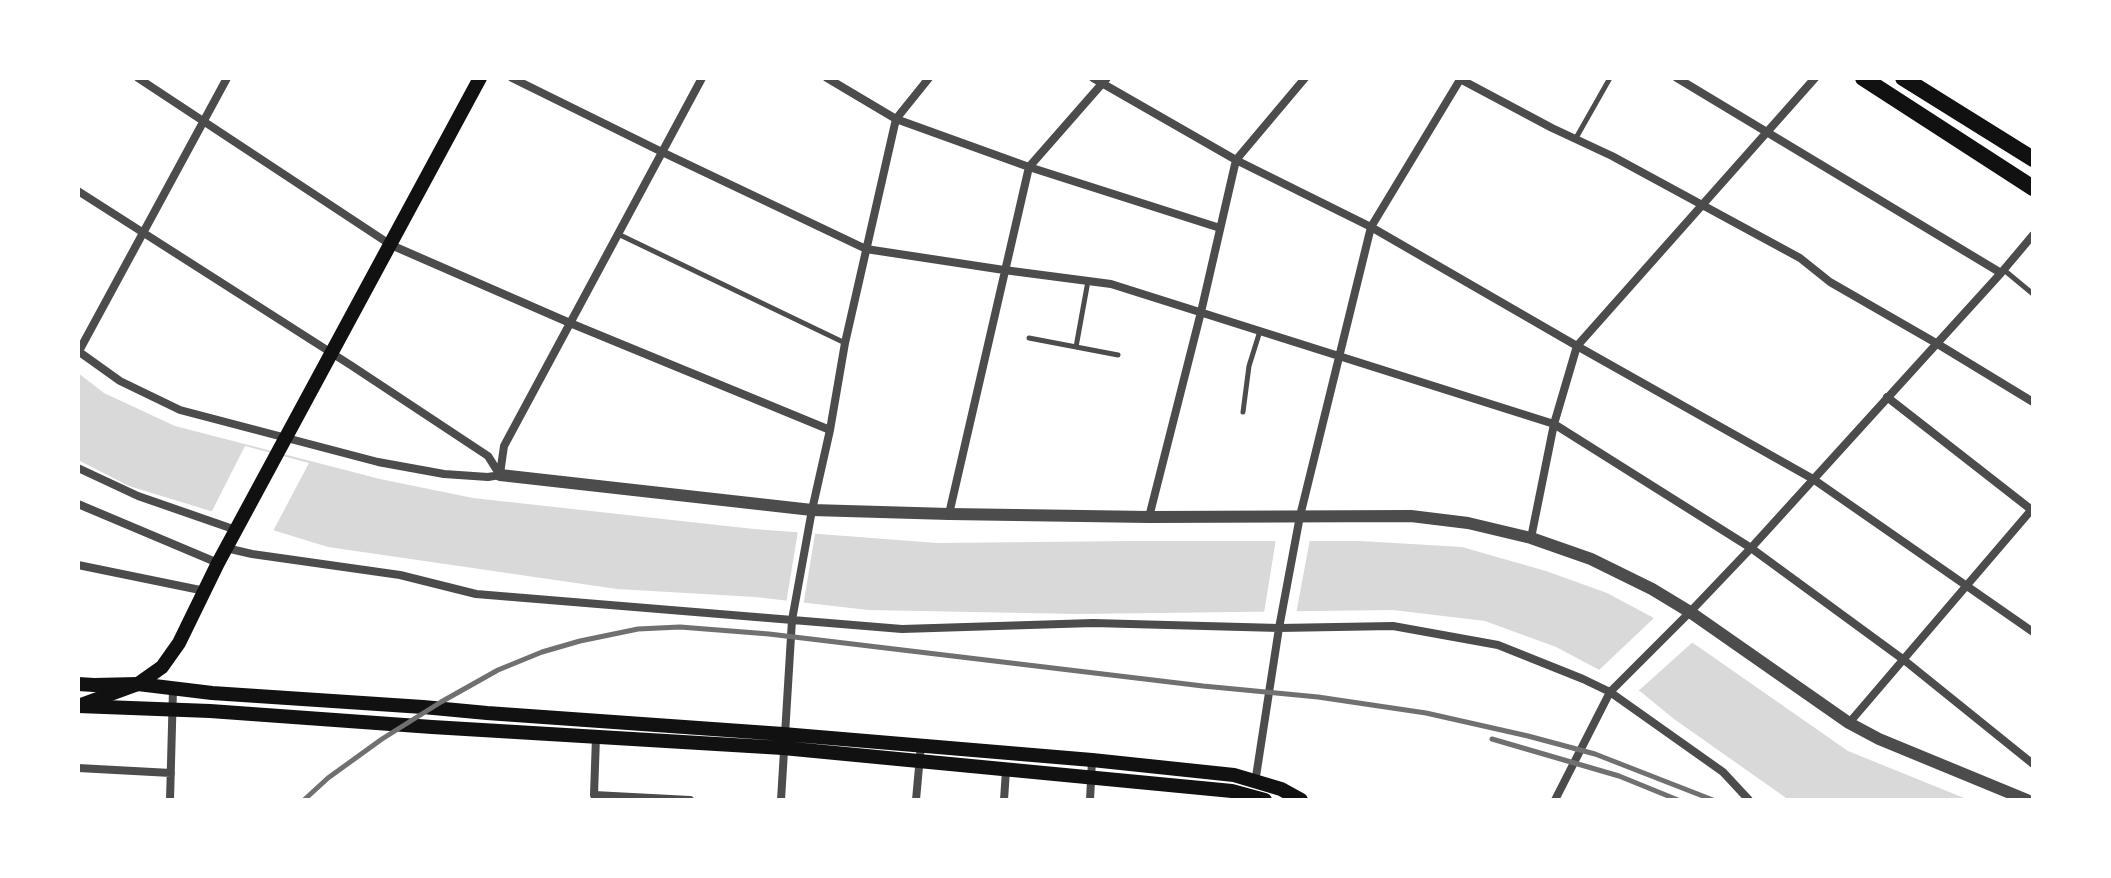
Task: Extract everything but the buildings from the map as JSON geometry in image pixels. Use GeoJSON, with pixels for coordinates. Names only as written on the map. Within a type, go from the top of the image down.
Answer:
{"type":"FeatureCollection","features":[{"type":"Feature","properties":{"kind":"highway"},"geometry":{"type":"LineString","coordinates":[[1863,78],[2033,188]]}},
{"type":"Feature","properties":{"kind":"highway"},"geometry":{"type":"LineString","coordinates":[[1903,78],[2033,159]]}},
{"type":"Feature","properties":{"kind":"main road"},"geometry":{"type":"LineString","coordinates":[[78,706],[138,684],[162,667],[179,643],[218,563],[480,78]]}},
{"type":"Feature","properties":{"kind":"main road"},"geometry":{"type":"LineString","coordinates":[[78,684],[138,684],[212,693],[423,707],[783,741],[918,762],[1256,794],[1281,789],[1301,800]]}},
{"type":"Feature","properties":{"kind":"main road"},"geometry":{"type":"LineString","coordinates":[[78,706],[596,737],[921,745],[1234,775],[1256,794]]}},
{"type":"Feature","properties":{"kind":"street"},"geometry":{"type":"LineString","coordinates":[[138,78],[391,245],[830,430]]}},
{"type":"Feature","properties":{"kind":"street"},"geometry":{"type":"LineString","coordinates":[[227,78],[78,351],[120,381],[180,410],[282,443],[444,474],[500,475],[812,510],[1149,517],[1411,516],[1468,523],[1531,538],[1591,559],[1652,589],[1849,723],[1908,752],[2027,800]]}},
{"type":"Feature","properties":{"kind":"street"},"geometry":{"type":"LineString","coordinates":[[512,78],[866,249],[1111,284],[1554,424],[1751,548],[1904,660],[2033,764]]}},
{"type":"Feature","properties":{"kind":"street"},"geometry":{"type":"LineString","coordinates":[[500,475],[504,446],[702,78]]}},
{"type":"Feature","properties":{"kind":"street"},"geometry":{"type":"LineString","coordinates":[[827,78],[896,119],[1029,167],[1220,228]]}},
{"type":"Feature","properties":{"kind":"street"},"geometry":{"type":"LineString","coordinates":[[781,800],[792,620],[845,343],[896,119],[929,78]]}},
{"type":"Feature","properties":{"kind":"street"},"geometry":{"type":"LineString","coordinates":[[1149,517],[1236,160],[1305,78]]}},
{"type":"Feature","properties":{"kind":"street"},"geometry":{"type":"LineString","coordinates":[[1677,78],[2002,272]]}},
{"type":"Feature","properties":{"kind":"street"},"geometry":{"type":"LineString","coordinates":[[1531,538],[1554,424],[1577,346],[1815,78]]}},
{"type":"Feature","properties":{"kind":"street"},"geometry":{"type":"LineString","coordinates":[[1256,794],[1258,757],[1300,516],[1371,227],[1461,79],[1612,156],[1800,258],[1830,282],[2033,402]]}},
{"type":"Feature","properties":{"kind":"street"},"geometry":{"type":"LineString","coordinates":[[949,514],[1029,167],[1101,80],[1236,160],[1371,227],[1813,479],[2033,632]]}},
{"type":"Feature","properties":{"kind":"street"},"geometry":{"type":"LineString","coordinates":[[78,191],[488,456],[500,475]]}},
{"type":"Feature","properties":{"kind":"street"},"geometry":{"type":"LineString","coordinates":[[1555,800],[1610,692],[1751,548],[2033,235]]}},
{"type":"Feature","properties":{"kind":"street"},"geometry":{"type":"LineString","coordinates":[[1849,723],[2032,510],[1887,397]]}},
{"type":"Feature","properties":{"kind":"street"},"geometry":{"type":"LineString","coordinates":[[78,468],[138,496],[236,530]]}},
{"type":"Feature","properties":{"kind":"street"},"geometry":{"type":"LineString","coordinates":[[78,504],[218,563]]}},
{"type":"Feature","properties":{"kind":"street"},"geometry":{"type":"LineString","coordinates":[[226,548],[400,575],[476,594],[902,629],[1093,623],[1279,628],[1393,626],[1498,645],[1610,692],[1723,772],[1749,800]]}},
{"type":"Feature","properties":{"kind":"street"},"geometry":{"type":"LineString","coordinates":[[78,565],[205,591]]}},
{"type":"Feature","properties":{"kind":"street"},"geometry":{"type":"LineString","coordinates":[[170,800],[173,689]]}},
{"type":"Feature","properties":{"kind":"street"},"geometry":{"type":"LineString","coordinates":[[596,737],[594,795],[690,800]]}},
{"type":"Feature","properties":{"kind":"street"},"geometry":{"type":"LineString","coordinates":[[916,800],[921,745]]}},
{"type":"Feature","properties":{"kind":"street"},"geometry":{"type":"LineString","coordinates":[[1090,800],[1092,760]]}},
{"type":"Feature","properties":{"kind":"street"},"geometry":{"type":"LineString","coordinates":[[78,768],[171,773]]}},
{"type":"Feature","properties":{"kind":"street"},"geometry":{"type":"LineString","coordinates":[[1004,800],[1006,770]]}},
{"type":"Feature","properties":{"kind":"lane"},"geometry":{"type":"LineString","coordinates":[[1576,138],[1610,78]]}},
{"type":"Feature","properties":{"kind":"lane"},"geometry":{"type":"LineString","coordinates":[[618,234],[845,343]]}},
{"type":"Feature","properties":{"kind":"lane"},"geometry":{"type":"LineString","coordinates":[[2002,272],[2033,294]]}},
{"type":"Feature","properties":{"kind":"lane"},"geometry":{"type":"LineString","coordinates":[[1076,347],[1088,281]]}},
{"type":"Feature","properties":{"kind":"lane"},"geometry":{"type":"LineString","coordinates":[[1243,412],[1249,366],[1260,331]]}},
{"type":"Feature","properties":{"kind":"lane"},"geometry":{"type":"LineString","coordinates":[[1029,338],[1118,355]]}},
{"type":"Feature","properties":{"kind":"shaded area"},"geometry":{"type":"Polygon","coordinates":[[[78,373],[104,393],[175,426],[380,479],[473,498],[754,529],[937,543],[1361,541],[1462,547],[1546,571],[1607,593],[1693,643],[1848,751],[1969,800],[1789,800],[1641,692],[1556,647],[1485,621],[1393,610],[1078,614],[868,610],[755,597],[617,589],[328,547],[129,486],[78,460],[78,373]]]}},
{"type":"Feature","properties":{"kind":"pier"},"geometry":{"type":"Polygon","coordinates":[[[245,446],[309,463],[272,533],[211,513],[245,446]]]}},
{"type":"Feature","properties":{"kind":"pier"},"geometry":{"type":"Polygon","coordinates":[[[798,531],[815,534],[803,607],[786,604],[798,531]]]}},
{"type":"Feature","properties":{"kind":"pier"},"geometry":{"type":"Polygon","coordinates":[[[1276,539],[1310,539],[1296,614],[1264,613],[1276,539]]]}},
{"type":"Feature","properties":{"kind":"pier"},"geometry":{"type":"Polygon","coordinates":[[[1655,617],[1694,641],[1636,693],[1598,671],[1655,617]]]}},
{"type":"Feature","properties":{"kind":"railway"},"geometry":{"type":"LineString","coordinates":[[304,800],[328,778],[382,739],[498,670],[580,641],[638,629],[680,627],[769,634],[1318,697],[1426,713],[1595,754],[1713,800]]}},
{"type":"Feature","properties":{"kind":"railway"},"geometry":{"type":"LineString","coordinates":[[1492,739],[1619,776],[1678,800]]}}]}
